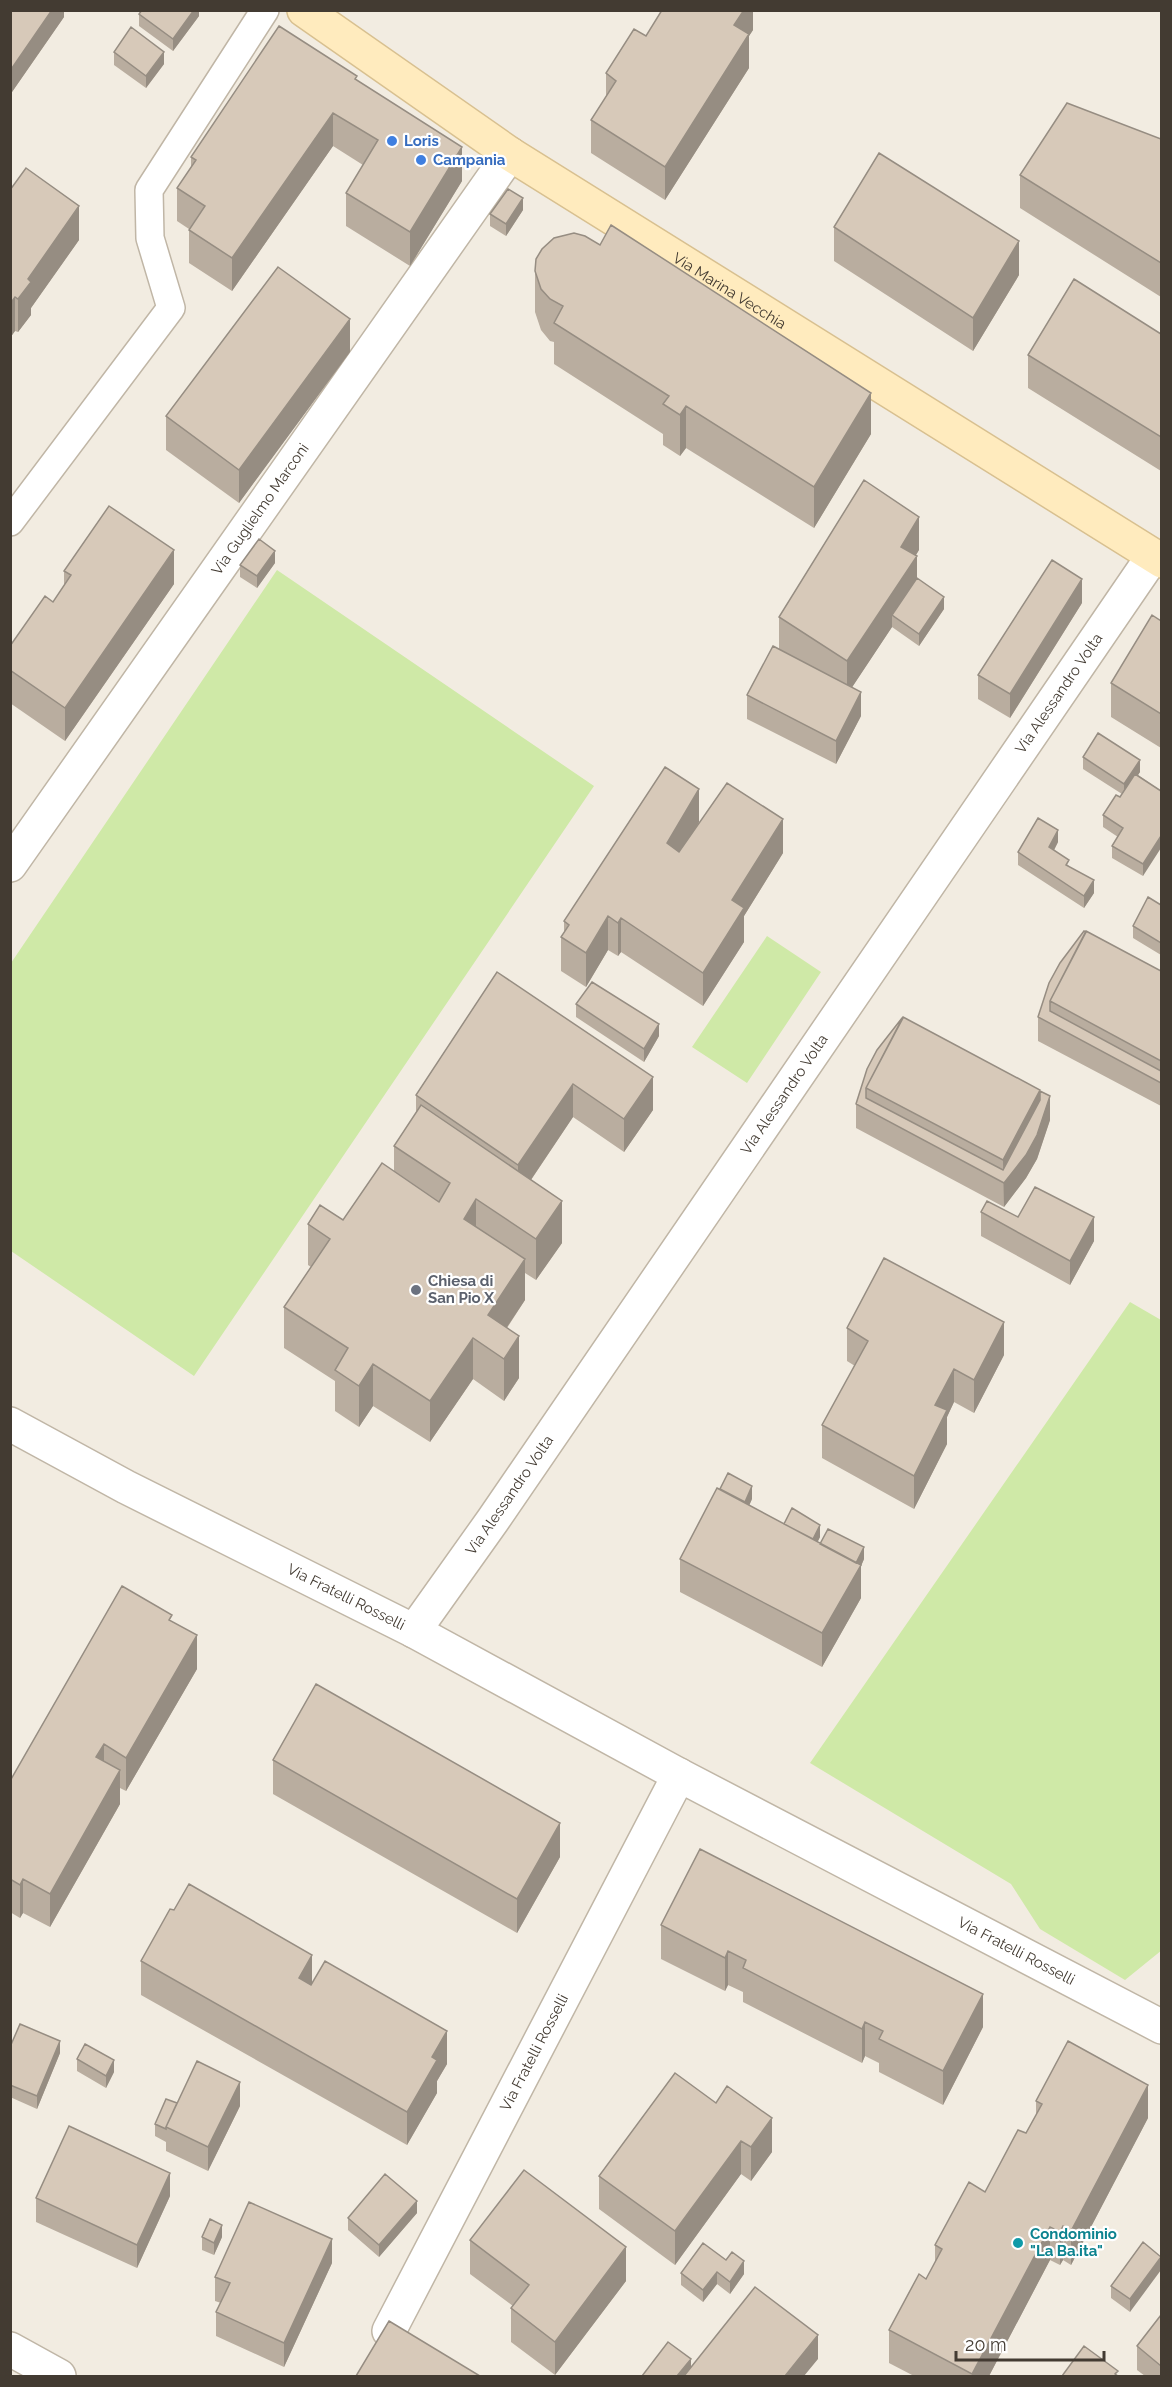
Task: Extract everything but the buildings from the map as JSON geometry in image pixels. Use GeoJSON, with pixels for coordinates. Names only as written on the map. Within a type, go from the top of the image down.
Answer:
{"type":"FeatureCollection","features":[{"type":"Feature","properties":{"kind":"main road","name":"Via Marina Vecchia"},"geometry":{"type":"LineString","coordinates":[[304,10],[510,154],[1157,559]]}},
{"type":"Feature","properties":{"kind":"street","name":"Via Guglielmo Marconi"},"geometry":{"type":"LineString","coordinates":[[10,865],[510,154]]}},
{"type":"Feature","properties":{"kind":"street","name":"Via Alessandro Volta"},"geometry":{"type":"LineString","coordinates":[[414,1631],[1157,559]]}},
{"type":"Feature","properties":{"kind":"street","name":"Via Fratelli Rosselli"},"geometry":{"type":"LineString","coordinates":[[10,1424],[126,1487],[414,1631],[679,1775],[1161,2027]]}},
{"type":"Feature","properties":{"kind":"street","name":"Via Fratelli Rosselli"},"geometry":{"type":"LineString","coordinates":[[389,2331],[679,1775]]}},
{"type":"Feature","properties":{"kind":"street"},"geometry":{"type":"LineString","coordinates":[[10,2349],[59,2376]]}},
{"type":"Feature","properties":{"kind":"lane"},"geometry":{"type":"LineString","coordinates":[[14,510],[171,308],[150,238],[149,190],[265,10]]}},
{"type":"Feature","properties":{"kind":"green space"},"geometry":{"type":"Polygon","coordinates":[[[277,570],[594,786],[194,1376],[11,1251],[11,963],[277,570]]]}},
{"type":"Feature","properties":{"kind":"green space"},"geometry":{"type":"Polygon","coordinates":[[[767,936],[821,972],[747,1083],[692,1047],[767,936]]]}},
{"type":"Feature","properties":{"kind":"green space"},"geometry":{"type":"Polygon","coordinates":[[[1130,1302],[1161,1320],[1162,1950],[1125,1980],[1040,1929],[1011,1884],[810,1763],[1130,1302]]]}},
{"type":"Feature","properties":{"kind":"place","name":"Loris"},"geometry":{"type":"Point","coordinates":[392,141]}},
{"type":"Feature","properties":{"kind":"place","name":"Campania"},"geometry":{"type":"Point","coordinates":[421,160]}},
{"type":"Feature","properties":{"kind":"place","name":"Chiesa di San Pio X"},"geometry":{"type":"Point","coordinates":[416,1290]}},
{"type":"Feature","properties":{"kind":"place","name":"Condominio \"La Ba.ita\""},"geometry":{"type":"Point","coordinates":[1018,2243]}}]}
